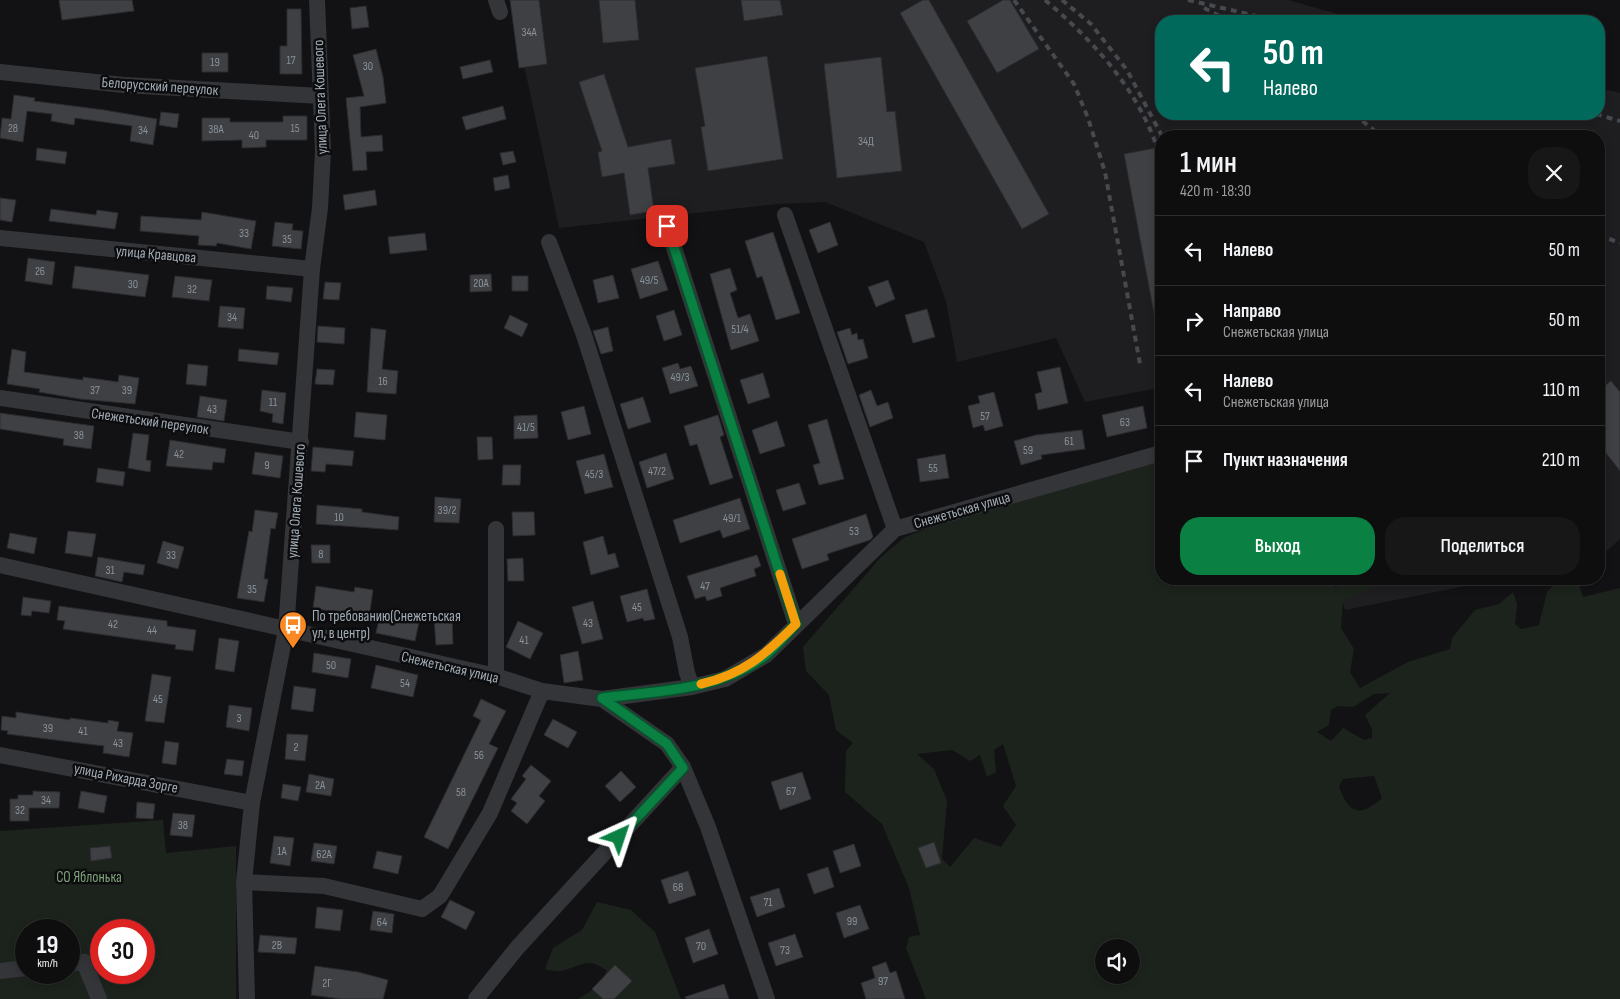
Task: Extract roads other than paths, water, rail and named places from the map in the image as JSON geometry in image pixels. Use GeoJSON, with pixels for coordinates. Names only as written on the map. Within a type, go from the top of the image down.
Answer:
{"type":"FeatureCollection","features":[{"type":"Feature","properties":{"kind":"street","name":"улица Олега Кошевого"},"geometry":{"type":"LineString","coordinates":[[248,999],[244,882],[252,803],[286,630],[312,269],[320,208],[323,151],[317,0]]}},
{"type":"Feature","properties":{"kind":"street","name":"Белорусский переулок"},"geometry":{"type":"LineString","coordinates":[[0,72],[124,85],[321,96]]}},
{"type":"Feature","properties":{"kind":"street"},"geometry":{"type":"LineString","coordinates":[[785,215],[895,530]]}},
{"type":"Feature","properties":{"kind":"street"},"geometry":{"type":"LineString","coordinates":[[667,226],[796,624]]}},
{"type":"Feature","properties":{"kind":"street","name":"улица Кравцова"},"geometry":{"type":"LineString","coordinates":[[0,238],[312,269]]}},
{"type":"Feature","properties":{"kind":"street"},"geometry":{"type":"LineString","coordinates":[[549,242],[584,335],[680,637],[687,673],[692,686]]}},
{"type":"Feature","properties":{"kind":"street","name":"Снежетьский переулок"},"geometry":{"type":"LineString","coordinates":[[0,398],[301,442]]}},
{"type":"Feature","properties":{"kind":"street","name":"Снежетьская улица"},"geometry":{"type":"LineString","coordinates":[[0,565],[496,676],[542,692],[602,698],[692,686],[725,678],[766,654],[895,530],[1155,456]]}},
{"type":"Feature","properties":{"kind":"street"},"geometry":{"type":"LineString","coordinates":[[496,529],[496,676]]}},
{"type":"Feature","properties":{"kind":"street"},"geometry":{"type":"LineString","coordinates":[[244,882],[324,886],[422,909],[440,896],[490,813],[542,692]]}},
{"type":"Feature","properties":{"kind":"street"},"geometry":{"type":"LineString","coordinates":[[602,698],[667,744],[683,768],[708,827],[768,999]]}},
{"type":"Feature","properties":{"kind":"street","name":"улица Рихарда Зорге"},"geometry":{"type":"LineString","coordinates":[[0,754],[252,803]]}},
{"type":"Feature","properties":{"kind":"street"},"geometry":{"type":"LineString","coordinates":[[476,999],[517,948],[683,768]]}},
{"type":"Feature","properties":{"kind":"street"},"geometry":{"type":"LineString","coordinates":[[80,963],[84,962],[99,999]]}},
{"type":"Feature","properties":{"kind":"street"},"geometry":{"type":"LineString","coordinates":[[0,971],[15,969]]}},
{"type":"Feature","properties":{"kind":"railway"},"geometry":{"type":"LineString","coordinates":[[1014,0],[1074,84],[1088,118],[1105,172],[1140,364]]}},
{"type":"Feature","properties":{"kind":"railway"},"geometry":{"type":"LineString","coordinates":[[1045,0],[1082,34],[1115,72],[1130,92],[1155,142]]}},
{"type":"Feature","properties":{"kind":"railway"},"geometry":{"type":"LineString","coordinates":[[1062,0],[1091,24],[1127,70],[1159,130]]}},
{"type":"Feature","properties":{"kind":"railway"},"geometry":{"type":"LineString","coordinates":[[1188,0],[1252,15]]}},
{"type":"Feature","properties":{"kind":"railway"},"geometry":{"type":"LineString","coordinates":[[1204,8],[1217,15]]}},
{"type":"Feature","properties":{"kind":"railway"},"geometry":{"type":"LineString","coordinates":[[1605,117],[1620,121]]}},
{"type":"Feature","properties":{"kind":"railway"},"geometry":{"type":"LineString","coordinates":[[1361,120],[1374,130]]}},
{"type":"Feature","properties":{"kind":"railway"},"geometry":{"type":"LineString","coordinates":[[1605,237],[1620,243]]}},
{"type":"Feature","properties":{"kind":"place","name":"По требованию(Снежетьская ул, в центр)"},"geometry":{"type":"Point","coordinates":[293,649]}},
{"type":"Feature","properties":{"kind":"park label","name":"СО Яблонька"},"geometry":{"type":"Point","coordinates":[89,877]}}]}
